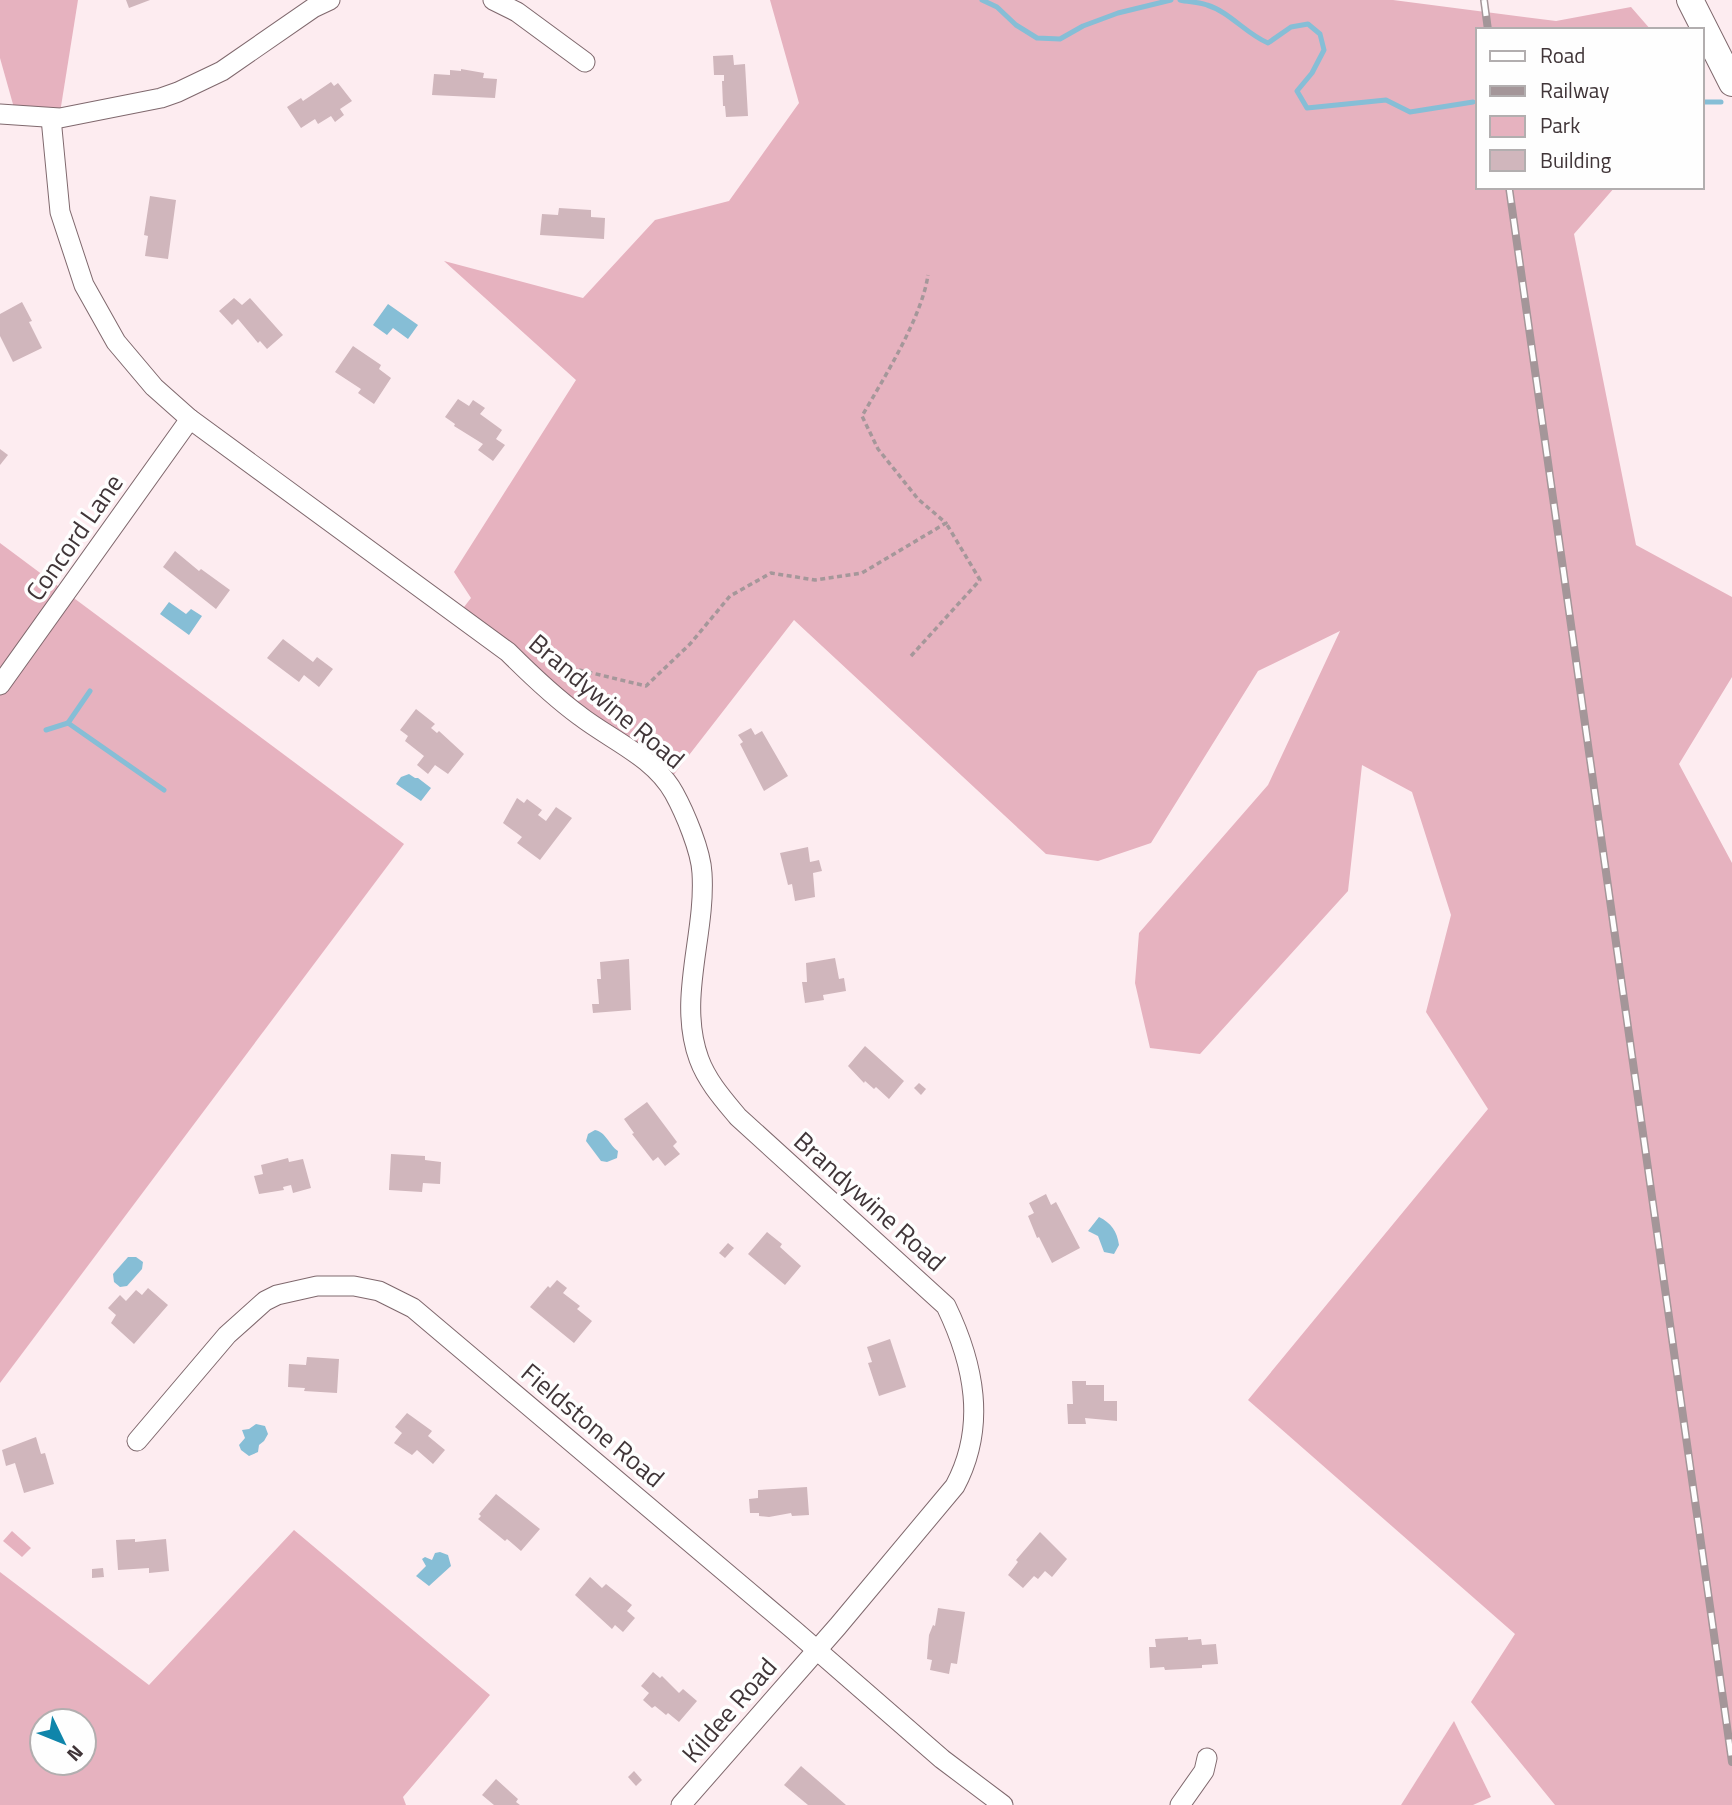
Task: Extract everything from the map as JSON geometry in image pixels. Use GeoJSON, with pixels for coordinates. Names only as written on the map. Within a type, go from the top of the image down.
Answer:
{"type":"FeatureCollection","features":[{"type":"Feature","properties":{"kind":"street"},"geometry":{"type":"LineString","coordinates":[[0,114],[51,118],[161,98],[222,71],[313,8],[330,0]]}},
{"type":"Feature","properties":{"kind":"street"},"geometry":{"type":"LineString","coordinates":[[493,0],[517,12],[585,62]]}},
{"type":"Feature","properties":{"kind":"street"},"geometry":{"type":"LineString","coordinates":[[1690,0],[1732,83]]}},
{"type":"Feature","properties":{"kind":"street","name":"Brandywine Road"},"geometry":{"type":"LineString","coordinates":[[51,118],[60,212],[84,285],[116,342],[154,387],[190,419],[497,643],[550,693],[648,762],[667,781],[690,830],[702,871],[702,903],[691,1000],[692,1035],[699,1061],[717,1091],[737,1116],[946,1306],[961,1336],[975,1392],[973,1440],[963,1471],[955,1486],[817,1650]]}},
{"type":"Feature","properties":{"kind":"street","name":"Concord Lane"},"geometry":{"type":"LineString","coordinates":[[0,685],[190,419]]}},
{"type":"Feature","properties":{"kind":"street","name":"Fieldstone Road"},"geometry":{"type":"LineString","coordinates":[[138,1441],[227,1335],[265,1301],[277,1295],[317,1286],[354,1286],[379,1291],[413,1308],[424,1317],[942,1759],[1003,1805]]}},
{"type":"Feature","properties":{"kind":"street","name":"Kildee Road"},"geometry":{"type":"LineString","coordinates":[[681,1805],[817,1650]]}},
{"type":"Feature","properties":{"kind":"street"},"geometry":{"type":"LineString","coordinates":[[1180,1805],[1204,1771],[1207,1758]]}},
{"type":"Feature","properties":{"kind":"path"},"geometry":{"type":"LineString","coordinates":[[911,656],[980,580],[946,523],[918,499],[878,449],[862,416],[897,352],[925,290],[928,275]]}},
{"type":"Feature","properties":{"kind":"path"},"geometry":{"type":"LineString","coordinates":[[544,662],[646,686],[690,644],[730,596],[771,573],[816,580],[862,573],[946,523]]}},
{"type":"Feature","properties":{"kind":"green space"},"geometry":{"type":"Polygon","coordinates":[[[0,0],[78,0],[59,119],[16,115],[0,58],[0,0]]]}},
{"type":"Feature","properties":{"kind":"green space"},"geometry":{"type":"Polygon","coordinates":[[[770,0],[1393,0],[1556,21],[1631,7],[1649,28],[1476,28],[1476,189],[1613,189],[1574,234],[1636,545],[1732,597],[1732,677],[1679,764],[1732,863],[1732,1805],[1555,1805],[1471,1702],[1515,1634],[1248,1400],[1488,1109],[1426,1012],[1451,915],[1412,792],[1362,765],[1348,891],[1200,1054],[1150,1048],[1135,983],[1139,933],[1268,785],[1340,631],[1258,671],[1151,843],[1098,861],[1046,854],[794,620],[665,786],[457,616],[471,598],[454,572],[576,380],[444,261],[583,298],[655,220],[729,201],[799,103],[770,0]]]}},
{"type":"Feature","properties":{"kind":"green space"},"geometry":{"type":"Polygon","coordinates":[[[0,543],[404,844],[0,1383],[0,543]]]}},
{"type":"Feature","properties":{"kind":"green space"},"geometry":{"type":"Polygon","coordinates":[[[294,1530],[490,1695],[403,1797],[406,1805],[0,1805],[0,1572],[149,1685],[294,1530]]]}},
{"type":"Feature","properties":{"kind":"green space"},"geometry":{"type":"Polygon","coordinates":[[[12,1531],[31,1548],[22,1557],[3,1541],[12,1531]]]}},
{"type":"Feature","properties":{"kind":"green space"},"geometry":{"type":"Polygon","coordinates":[[[1454,1721],[1491,1797],[1473,1805],[1401,1805],[1454,1721]]]}},
{"type":"Feature","properties":{"kind":"water"},"geometry":{"type":"Polygon","coordinates":[[[388,304],[418,325],[408,339],[393,328],[387,335],[373,325],[388,304]]]}},
{"type":"Feature","properties":{"kind":"water"},"geometry":{"type":"Polygon","coordinates":[[[169,602],[186,614],[191,609],[202,616],[189,635],[160,614],[169,602]]]}},
{"type":"Feature","properties":{"kind":"water"},"geometry":{"type":"Polygon","coordinates":[[[409,774],[431,788],[421,801],[396,784],[401,777],[409,774]]]}},
{"type":"Feature","properties":{"kind":"water"},"geometry":{"type":"Polygon","coordinates":[[[595,1130],[602,1133],[618,1151],[617,1158],[601,1161],[586,1141],[588,1134],[595,1130]]]}},
{"type":"Feature","properties":{"kind":"water"},"geometry":{"type":"Polygon","coordinates":[[[1099,1217],[1110,1225],[1117,1236],[1119,1245],[1114,1254],[1104,1252],[1098,1236],[1088,1231],[1099,1217]]]}},
{"type":"Feature","properties":{"kind":"water"},"geometry":{"type":"Polygon","coordinates":[[[128,1257],[136,1257],[143,1262],[142,1269],[127,1286],[120,1287],[114,1282],[113,1274],[128,1257]]]}},
{"type":"Feature","properties":{"kind":"water"},"geometry":{"type":"Polygon","coordinates":[[[256,1424],[265,1426],[268,1434],[259,1445],[258,1452],[249,1456],[239,1445],[245,1438],[242,1430],[256,1424]]]}},
{"type":"Feature","properties":{"kind":"water"},"geometry":{"type":"Polygon","coordinates":[[[435,1553],[448,1555],[451,1566],[429,1586],[416,1576],[426,1566],[422,1559],[425,1557],[432,1560],[435,1553]]]}},
{"type":"Feature","properties":{"kind":"building"},"geometry":{"type":"Polygon","coordinates":[[[126,0],[150,0],[129,8],[126,0]]]}},
{"type":"Feature","properties":{"kind":"building"},"geometry":{"type":"Polygon","coordinates":[[[733,55],[734,65],[745,64],[748,116],[726,117],[723,106],[724,75],[714,75],[713,56],[733,55]]]}},
{"type":"Feature","properties":{"kind":"building"},"geometry":{"type":"Polygon","coordinates":[[[450,70],[484,73],[483,78],[497,79],[495,98],[432,95],[434,74],[450,75],[450,70]]]}},
{"type":"Feature","properties":{"kind":"building"},"geometry":{"type":"Polygon","coordinates":[[[331,82],[334,86],[338,83],[352,101],[340,109],[344,115],[335,122],[331,116],[318,124],[315,119],[301,128],[287,107],[301,98],[303,101],[331,82]]]}},
{"type":"Feature","properties":{"kind":"building"},"geometry":{"type":"Polygon","coordinates":[[[150,196],[176,200],[168,259],[145,256],[148,236],[144,235],[150,196]]]}},
{"type":"Feature","properties":{"kind":"building"},"geometry":{"type":"Polygon","coordinates":[[[559,208],[591,210],[591,217],[605,218],[604,239],[540,235],[542,214],[558,215],[559,208]]]}},
{"type":"Feature","properties":{"kind":"building"},"geometry":{"type":"Polygon","coordinates":[[[234,298],[242,305],[250,298],[283,335],[267,349],[260,341],[258,343],[238,319],[232,325],[219,311],[234,298]]]}},
{"type":"Feature","properties":{"kind":"building"},"geometry":{"type":"Polygon","coordinates":[[[22,302],[42,348],[13,362],[0,336],[0,314],[22,302]]]}},
{"type":"Feature","properties":{"kind":"building"},"geometry":{"type":"Polygon","coordinates":[[[353,346],[381,365],[379,369],[391,378],[374,404],[358,393],[361,389],[335,372],[353,346]]]}},
{"type":"Feature","properties":{"kind":"building"},"geometry":{"type":"Polygon","coordinates":[[[458,399],[469,406],[473,400],[485,408],[480,414],[502,430],[496,439],[505,445],[493,461],[478,450],[483,444],[454,426],[455,424],[445,417],[458,399]]]}},
{"type":"Feature","properties":{"kind":"building"},"geometry":{"type":"Polygon","coordinates":[[[0,449],[8,455],[0,465],[0,449]]]}},
{"type":"Feature","properties":{"kind":"building"},"geometry":{"type":"Polygon","coordinates":[[[175,551],[199,571],[201,569],[230,590],[216,609],[163,567],[175,551]]]}},
{"type":"Feature","properties":{"kind":"building"},"geometry":{"type":"Polygon","coordinates":[[[283,639],[313,662],[317,657],[333,669],[319,687],[304,675],[299,682],[267,658],[283,639]]]}},
{"type":"Feature","properties":{"kind":"building"},"geometry":{"type":"Polygon","coordinates":[[[416,709],[435,724],[431,728],[437,733],[439,731],[464,754],[448,774],[435,765],[428,774],[417,765],[424,756],[405,741],[408,736],[400,730],[416,709]]]}},
{"type":"Feature","properties":{"kind":"building"},"geometry":{"type":"Polygon","coordinates":[[[751,728],[755,735],[762,731],[788,776],[764,791],[738,735],[751,728]]]}},
{"type":"Feature","properties":{"kind":"building"},"geometry":{"type":"Polygon","coordinates":[[[517,798],[524,803],[527,799],[542,810],[538,815],[546,821],[556,807],[572,818],[540,860],[517,843],[522,837],[503,823],[517,798]]]}},
{"type":"Feature","properties":{"kind":"building"},"geometry":{"type":"Polygon","coordinates":[[[808,847],[810,862],[819,860],[822,871],[813,873],[815,897],[795,901],[792,884],[788,885],[780,853],[808,847]]]}},
{"type":"Feature","properties":{"kind":"building"},"geometry":{"type":"Polygon","coordinates":[[[835,958],[839,979],[844,978],[846,991],[823,995],[824,1000],[805,1003],[802,982],[807,982],[806,963],[835,958]]]}},
{"type":"Feature","properties":{"kind":"building"},"geometry":{"type":"Polygon","coordinates":[[[629,959],[631,1010],[593,1013],[592,1004],[599,1004],[597,979],[601,979],[600,962],[629,959]]]}},
{"type":"Feature","properties":{"kind":"building"},"geometry":{"type":"Polygon","coordinates":[[[865,1046],[904,1081],[889,1099],[876,1087],[874,1089],[865,1081],[864,1083],[848,1066],[865,1046]]]}},
{"type":"Feature","properties":{"kind":"building"},"geometry":{"type":"Polygon","coordinates":[[[919,1083],[926,1089],[921,1095],[914,1088],[919,1083]]]}},
{"type":"Feature","properties":{"kind":"building"},"geometry":{"type":"Polygon","coordinates":[[[647,1102],[677,1142],[673,1146],[680,1154],[665,1166],[658,1157],[653,1161],[624,1119],[647,1102]]]}},
{"type":"Feature","properties":{"kind":"building"},"geometry":{"type":"Polygon","coordinates":[[[391,1154],[425,1156],[425,1160],[441,1162],[440,1184],[423,1183],[422,1192],[389,1190],[391,1154]]]}},
{"type":"Feature","properties":{"kind":"building"},"geometry":{"type":"Polygon","coordinates":[[[288,1158],[289,1162],[303,1159],[311,1188],[293,1193],[291,1185],[283,1187],[284,1190],[259,1194],[254,1176],[263,1174],[261,1165],[288,1158]]]}},
{"type":"Feature","properties":{"kind":"building"},"geometry":{"type":"Polygon","coordinates":[[[1046,1194],[1051,1205],[1056,1202],[1080,1248],[1052,1263],[1028,1216],[1034,1213],[1029,1203],[1046,1194]]]}},
{"type":"Feature","properties":{"kind":"building"},"geometry":{"type":"Polygon","coordinates":[[[767,1232],[782,1244],[780,1247],[801,1266],[785,1285],[748,1254],[767,1232]]]}},
{"type":"Feature","properties":{"kind":"building"},"geometry":{"type":"Polygon","coordinates":[[[728,1243],[734,1248],[725,1258],[719,1253],[728,1243]]]}},
{"type":"Feature","properties":{"kind":"building"},"geometry":{"type":"Polygon","coordinates":[[[557,1280],[567,1288],[563,1293],[580,1306],[577,1309],[592,1321],[574,1343],[530,1307],[548,1286],[550,1288],[557,1280]]]}},
{"type":"Feature","properties":{"kind":"building"},"geometry":{"type":"Polygon","coordinates":[[[148,1288],[168,1305],[134,1344],[111,1323],[116,1315],[108,1308],[120,1295],[126,1301],[136,1290],[142,1295],[148,1288]]]}},
{"type":"Feature","properties":{"kind":"building"},"geometry":{"type":"Polygon","coordinates":[[[890,1339],[906,1387],[879,1396],[868,1363],[872,1362],[867,1347],[890,1339]]]}},
{"type":"Feature","properties":{"kind":"building"},"geometry":{"type":"Polygon","coordinates":[[[307,1357],[339,1359],[337,1393],[288,1387],[289,1364],[306,1365],[307,1357]]]}},
{"type":"Feature","properties":{"kind":"building"},"geometry":{"type":"Polygon","coordinates":[[[1072,1381],[1086,1381],[1086,1385],[1104,1385],[1104,1401],[1117,1401],[1117,1421],[1085,1418],[1086,1424],[1068,1424],[1067,1404],[1073,1404],[1072,1381]]]}},
{"type":"Feature","properties":{"kind":"building"},"geometry":{"type":"Polygon","coordinates":[[[407,1413],[432,1431],[428,1436],[445,1450],[433,1464],[417,1450],[412,1455],[394,1443],[402,1433],[395,1427],[407,1413]]]}},
{"type":"Feature","properties":{"kind":"building"},"geometry":{"type":"Polygon","coordinates":[[[36,1437],[41,1454],[45,1453],[54,1484],[24,1493],[15,1463],[6,1466],[2,1450],[36,1437]]]}},
{"type":"Feature","properties":{"kind":"building"},"geometry":{"type":"Polygon","coordinates":[[[807,1487],[809,1515],[792,1516],[791,1513],[769,1517],[750,1513],[749,1499],[758,1498],[758,1490],[807,1487]]]}},
{"type":"Feature","properties":{"kind":"building"},"geometry":{"type":"Polygon","coordinates":[[[496,1494],[540,1529],[521,1551],[478,1519],[481,1516],[479,1514],[496,1494]]]}},
{"type":"Feature","properties":{"kind":"building"},"geometry":{"type":"Polygon","coordinates":[[[1040,1532],[1067,1559],[1052,1577],[1045,1571],[1038,1579],[1034,1576],[1023,1588],[1008,1575],[1018,1562],[1016,1560],[1040,1532]]]}},
{"type":"Feature","properties":{"kind":"building"},"geometry":{"type":"Polygon","coordinates":[[[135,1539],[135,1542],[166,1539],[169,1571],[149,1573],[149,1568],[118,1570],[116,1540],[135,1539]]]}},
{"type":"Feature","properties":{"kind":"building"},"geometry":{"type":"Polygon","coordinates":[[[103,1568],[104,1577],[92,1578],[92,1569],[103,1568]]]}},
{"type":"Feature","properties":{"kind":"building"},"geometry":{"type":"Polygon","coordinates":[[[590,1577],[602,1588],[606,1584],[632,1605],[627,1611],[635,1618],[623,1632],[615,1625],[612,1629],[575,1595],[590,1577]]]}},
{"type":"Feature","properties":{"kind":"building"},"geometry":{"type":"Polygon","coordinates":[[[938,1608],[965,1612],[957,1664],[951,1663],[949,1674],[930,1670],[932,1660],[927,1659],[929,1635],[933,1625],[935,1626],[938,1608]]]}},
{"type":"Feature","properties":{"kind":"building"},"geometry":{"type":"Polygon","coordinates":[[[1188,1637],[1188,1640],[1201,1639],[1202,1645],[1216,1644],[1218,1664],[1202,1665],[1202,1668],[1150,1668],[1149,1647],[1156,1647],[1155,1639],[1188,1637]]]}},
{"type":"Feature","properties":{"kind":"building"},"geometry":{"type":"Polygon","coordinates":[[[653,1672],[660,1678],[662,1676],[679,1693],[683,1689],[697,1701],[679,1722],[655,1706],[652,1708],[643,1700],[649,1693],[641,1686],[653,1672]]]}},
{"type":"Feature","properties":{"kind":"building"},"geometry":{"type":"Polygon","coordinates":[[[801,1766],[846,1805],[808,1805],[784,1785],[801,1766]]]}},
{"type":"Feature","properties":{"kind":"building"},"geometry":{"type":"Polygon","coordinates":[[[634,1771],[642,1780],[636,1786],[628,1777],[634,1771]]]}},
{"type":"Feature","properties":{"kind":"building"},"geometry":{"type":"Polygon","coordinates":[[[496,1779],[518,1799],[516,1802],[520,1805],[494,1805],[482,1795],[496,1779]]]}},
{"type":"Feature","properties":{"kind":"waterway"},"geometry":{"type":"LineString","coordinates":[[982,0],[997,7],[1016,25],[1037,38],[1060,39],[1083,26],[1118,13],[1171,0]]}},
{"type":"Feature","properties":{"kind":"waterway"},"geometry":{"type":"LineString","coordinates":[[1180,0],[1215,8],[1268,43],[1291,27],[1308,24],[1320,34],[1324,50],[1312,73],[1297,91],[1307,108],[1386,100],[1410,112],[1473,102]]}},
{"type":"Feature","properties":{"kind":"waterway"},"geometry":{"type":"LineString","coordinates":[[1704,102],[1721,102]]}},
{"type":"Feature","properties":{"kind":"waterway"},"geometry":{"type":"LineString","coordinates":[[46,730],[68,723],[90,691]]}},
{"type":"Feature","properties":{"kind":"waterway"},"geometry":{"type":"LineString","coordinates":[[68,723],[164,790]]}},
{"type":"Feature","properties":{"kind":"railway"},"geometry":{"type":"LineString","coordinates":[[1484,0],[1488,28]]}},
{"type":"Feature","properties":{"kind":"railway"},"geometry":{"type":"LineString","coordinates":[[1509,189],[1732,1762]]}}]}
